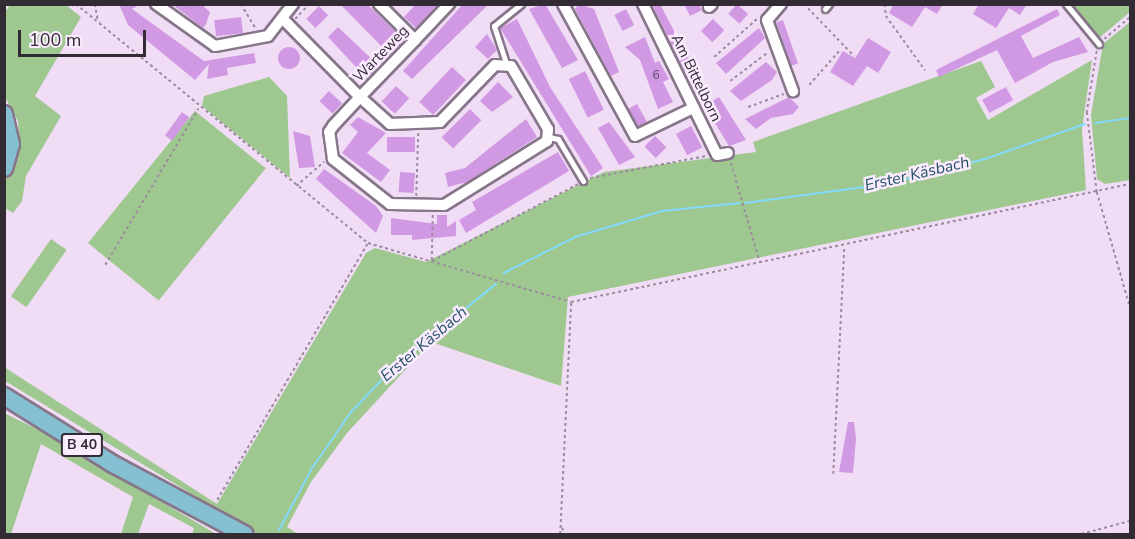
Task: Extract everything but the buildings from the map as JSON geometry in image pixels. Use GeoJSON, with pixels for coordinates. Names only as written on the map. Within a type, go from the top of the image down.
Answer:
{"type":"FeatureCollection","features":[{"type":"Feature","properties":{"kind":"main road"},"geometry":{"type":"LineString","coordinates":[[4,114],[11,144],[4,168]]}},
{"type":"Feature","properties":{"kind":"main road","name":"B 40"},"geometry":{"type":"LineString","coordinates":[[4,396],[113,464],[244,534]]}},
{"type":"Feature","properties":{"kind":"street"},"geometry":{"type":"LineString","coordinates":[[156,4],[209,46],[259,39],[287,23],[293,4]]}},
{"type":"Feature","properties":{"kind":"street"},"geometry":{"type":"LineString","coordinates":[[379,4],[415,40]]}},
{"type":"Feature","properties":{"kind":"street","name":"Warteweg"},"geometry":{"type":"LineString","coordinates":[[330,156],[329,132],[448,4]]}},
{"type":"Feature","properties":{"kind":"street","name":"Am Bittelborn"},"geometry":{"type":"LineString","coordinates":[[643,4],[693,108],[723,154]]}},
{"type":"Feature","properties":{"kind":"street"},"geometry":{"type":"LineString","coordinates":[[781,4],[767,20],[793,91]]}},
{"type":"Feature","properties":{"kind":"street"},"geometry":{"type":"LineString","coordinates":[[566,5],[635,136],[693,108]]}},
{"type":"Feature","properties":{"kind":"street"},"geometry":{"type":"LineString","coordinates":[[287,23],[390,124],[419,125],[440,122],[491,68],[506,63],[549,137],[448,204],[390,204],[330,156]]}},
{"type":"Feature","properties":{"kind":"lane"},"geometry":{"type":"LineString","coordinates":[[506,63],[494,27],[521,4]]}},
{"type":"Feature","properties":{"kind":"lane"},"geometry":{"type":"LineString","coordinates":[[1066,4],[1099,44]]}},
{"type":"Feature","properties":{"kind":"lane"},"geometry":{"type":"LineString","coordinates":[[549,137],[558,139],[584,181]]}},
{"type":"Feature","properties":{"kind":"path"},"geometry":{"type":"LineString","coordinates":[[76,4],[295,186],[368,243],[571,302],[1131,184]]}},
{"type":"Feature","properties":{"kind":"path"},"geometry":{"type":"LineString","coordinates":[[95,4],[98,23]]}},
{"type":"Feature","properties":{"kind":"path"},"geometry":{"type":"LineString","coordinates":[[242,4],[259,39]]}},
{"type":"Feature","properties":{"kind":"path"},"geometry":{"type":"LineString","coordinates":[[287,23],[309,4]]}},
{"type":"Feature","properties":{"kind":"path"},"geometry":{"type":"LineString","coordinates":[[804,4],[842,49],[854,57]]}},
{"type":"Feature","properties":{"kind":"path"},"geometry":{"type":"LineString","coordinates":[[885,4],[886,16],[925,70]]}},
{"type":"Feature","properties":{"kind":"path"},"geometry":{"type":"LineString","coordinates":[[714,57],[755,16],[763,24],[767,20]]}},
{"type":"Feature","properties":{"kind":"path"},"geometry":{"type":"LineString","coordinates":[[1131,17],[1099,44],[1087,112],[1097,192],[1131,308]]}},
{"type":"Feature","properties":{"kind":"path"},"geometry":{"type":"LineString","coordinates":[[730,81],[752,69],[776,43]]}},
{"type":"Feature","properties":{"kind":"path"},"geometry":{"type":"LineString","coordinates":[[809,85],[842,49]]}},
{"type":"Feature","properties":{"kind":"path"},"geometry":{"type":"LineString","coordinates":[[747,107],[793,91]]}},
{"type":"Feature","properties":{"kind":"path"},"geometry":{"type":"LineString","coordinates":[[105,265],[199,107]]}},
{"type":"Feature","properties":{"kind":"path"},"geometry":{"type":"LineString","coordinates":[[416,205],[419,125]]}},
{"type":"Feature","properties":{"kind":"path"},"geometry":{"type":"LineString","coordinates":[[432,261],[603,171],[723,154],[760,263]]}},
{"type":"Feature","properties":{"kind":"path"},"geometry":{"type":"LineString","coordinates":[[295,186],[330,156]]}},
{"type":"Feature","properties":{"kind":"path"},"geometry":{"type":"LineString","coordinates":[[432,261],[434,205]]}},
{"type":"Feature","properties":{"kind":"path"},"geometry":{"type":"LineString","coordinates":[[217,500],[368,243]]}},
{"type":"Feature","properties":{"kind":"path"},"geometry":{"type":"LineString","coordinates":[[833,474],[844,246]]}},
{"type":"Feature","properties":{"kind":"path"},"geometry":{"type":"LineString","coordinates":[[560,534],[571,302]]}},
{"type":"Feature","properties":{"kind":"path"},"geometry":{"type":"LineString","coordinates":[[1081,534],[1131,521]]}},
{"type":"Feature","properties":{"kind":"path"},"geometry":{"type":"LineString","coordinates":[[560,526],[566,534]]}},
{"type":"Feature","properties":{"kind":"green space"},"geometry":{"type":"Polygon","coordinates":[[[10,5],[66,5],[81,17],[35,96],[61,116],[26,176],[22,201],[13,213],[5,208],[4,181],[19,136],[18,121],[5,97],[5,12],[10,5]]]}},
{"type":"Feature","properties":{"kind":"green space"},"geometry":{"type":"Polygon","coordinates":[[[1070,5],[1130,5],[1130,12],[1099,38],[1070,5]]]}},
{"type":"Feature","properties":{"kind":"green space"},"geometry":{"type":"Polygon","coordinates":[[[1130,22],[1130,180],[1105,184],[1097,179],[1091,115],[1103,44],[1130,22]]]}},
{"type":"Feature","properties":{"kind":"green space"},"geometry":{"type":"Polygon","coordinates":[[[1092,60],[1082,129],[1086,190],[568,297],[561,386],[431,342],[347,433],[311,482],[287,527],[298,534],[258,534],[5,381],[4,367],[217,504],[366,253],[375,248],[426,262],[604,172],[756,152],[753,142],[981,61],[995,87],[976,98],[988,120],[1092,60]]]}},
{"type":"Feature","properties":{"kind":"green space"},"geometry":{"type":"Polygon","coordinates":[[[269,77],[287,96],[290,178],[202,106],[204,96],[269,77]]]}},
{"type":"Feature","properties":{"kind":"green space"},"geometry":{"type":"Polygon","coordinates":[[[195,111],[266,168],[159,300],[88,243],[195,111]]]}},
{"type":"Feature","properties":{"kind":"green space"},"geometry":{"type":"Polygon","coordinates":[[[51,239],[67,250],[26,307],[11,296],[51,239]]]}},
{"type":"Feature","properties":{"kind":"green space"},"geometry":{"type":"Polygon","coordinates":[[[4,413],[47,434],[216,534],[192,534],[194,528],[149,504],[138,534],[121,534],[133,497],[41,444],[11,534],[5,534],[4,413]]]}},
{"type":"Feature","properties":{"kind":"waterway","name":"Erster Käsbach"},"geometry":{"type":"LineString","coordinates":[[1095,123],[1130,118]]}},
{"type":"Feature","properties":{"kind":"waterway","name":"Erster Käsbach"},"geometry":{"type":"LineString","coordinates":[[745,203],[887,184],[985,159],[1085,124]]}},
{"type":"Feature","properties":{"kind":"waterway","name":"Erster Käsbach"},"geometry":{"type":"LineString","coordinates":[[504,273],[575,237],[662,211],[740,203]]}},
{"type":"Feature","properties":{"kind":"waterway","name":"Erster Käsbach"},"geometry":{"type":"LineString","coordinates":[[279,530],[312,468],[351,412],[398,363],[496,284]]}}]}
